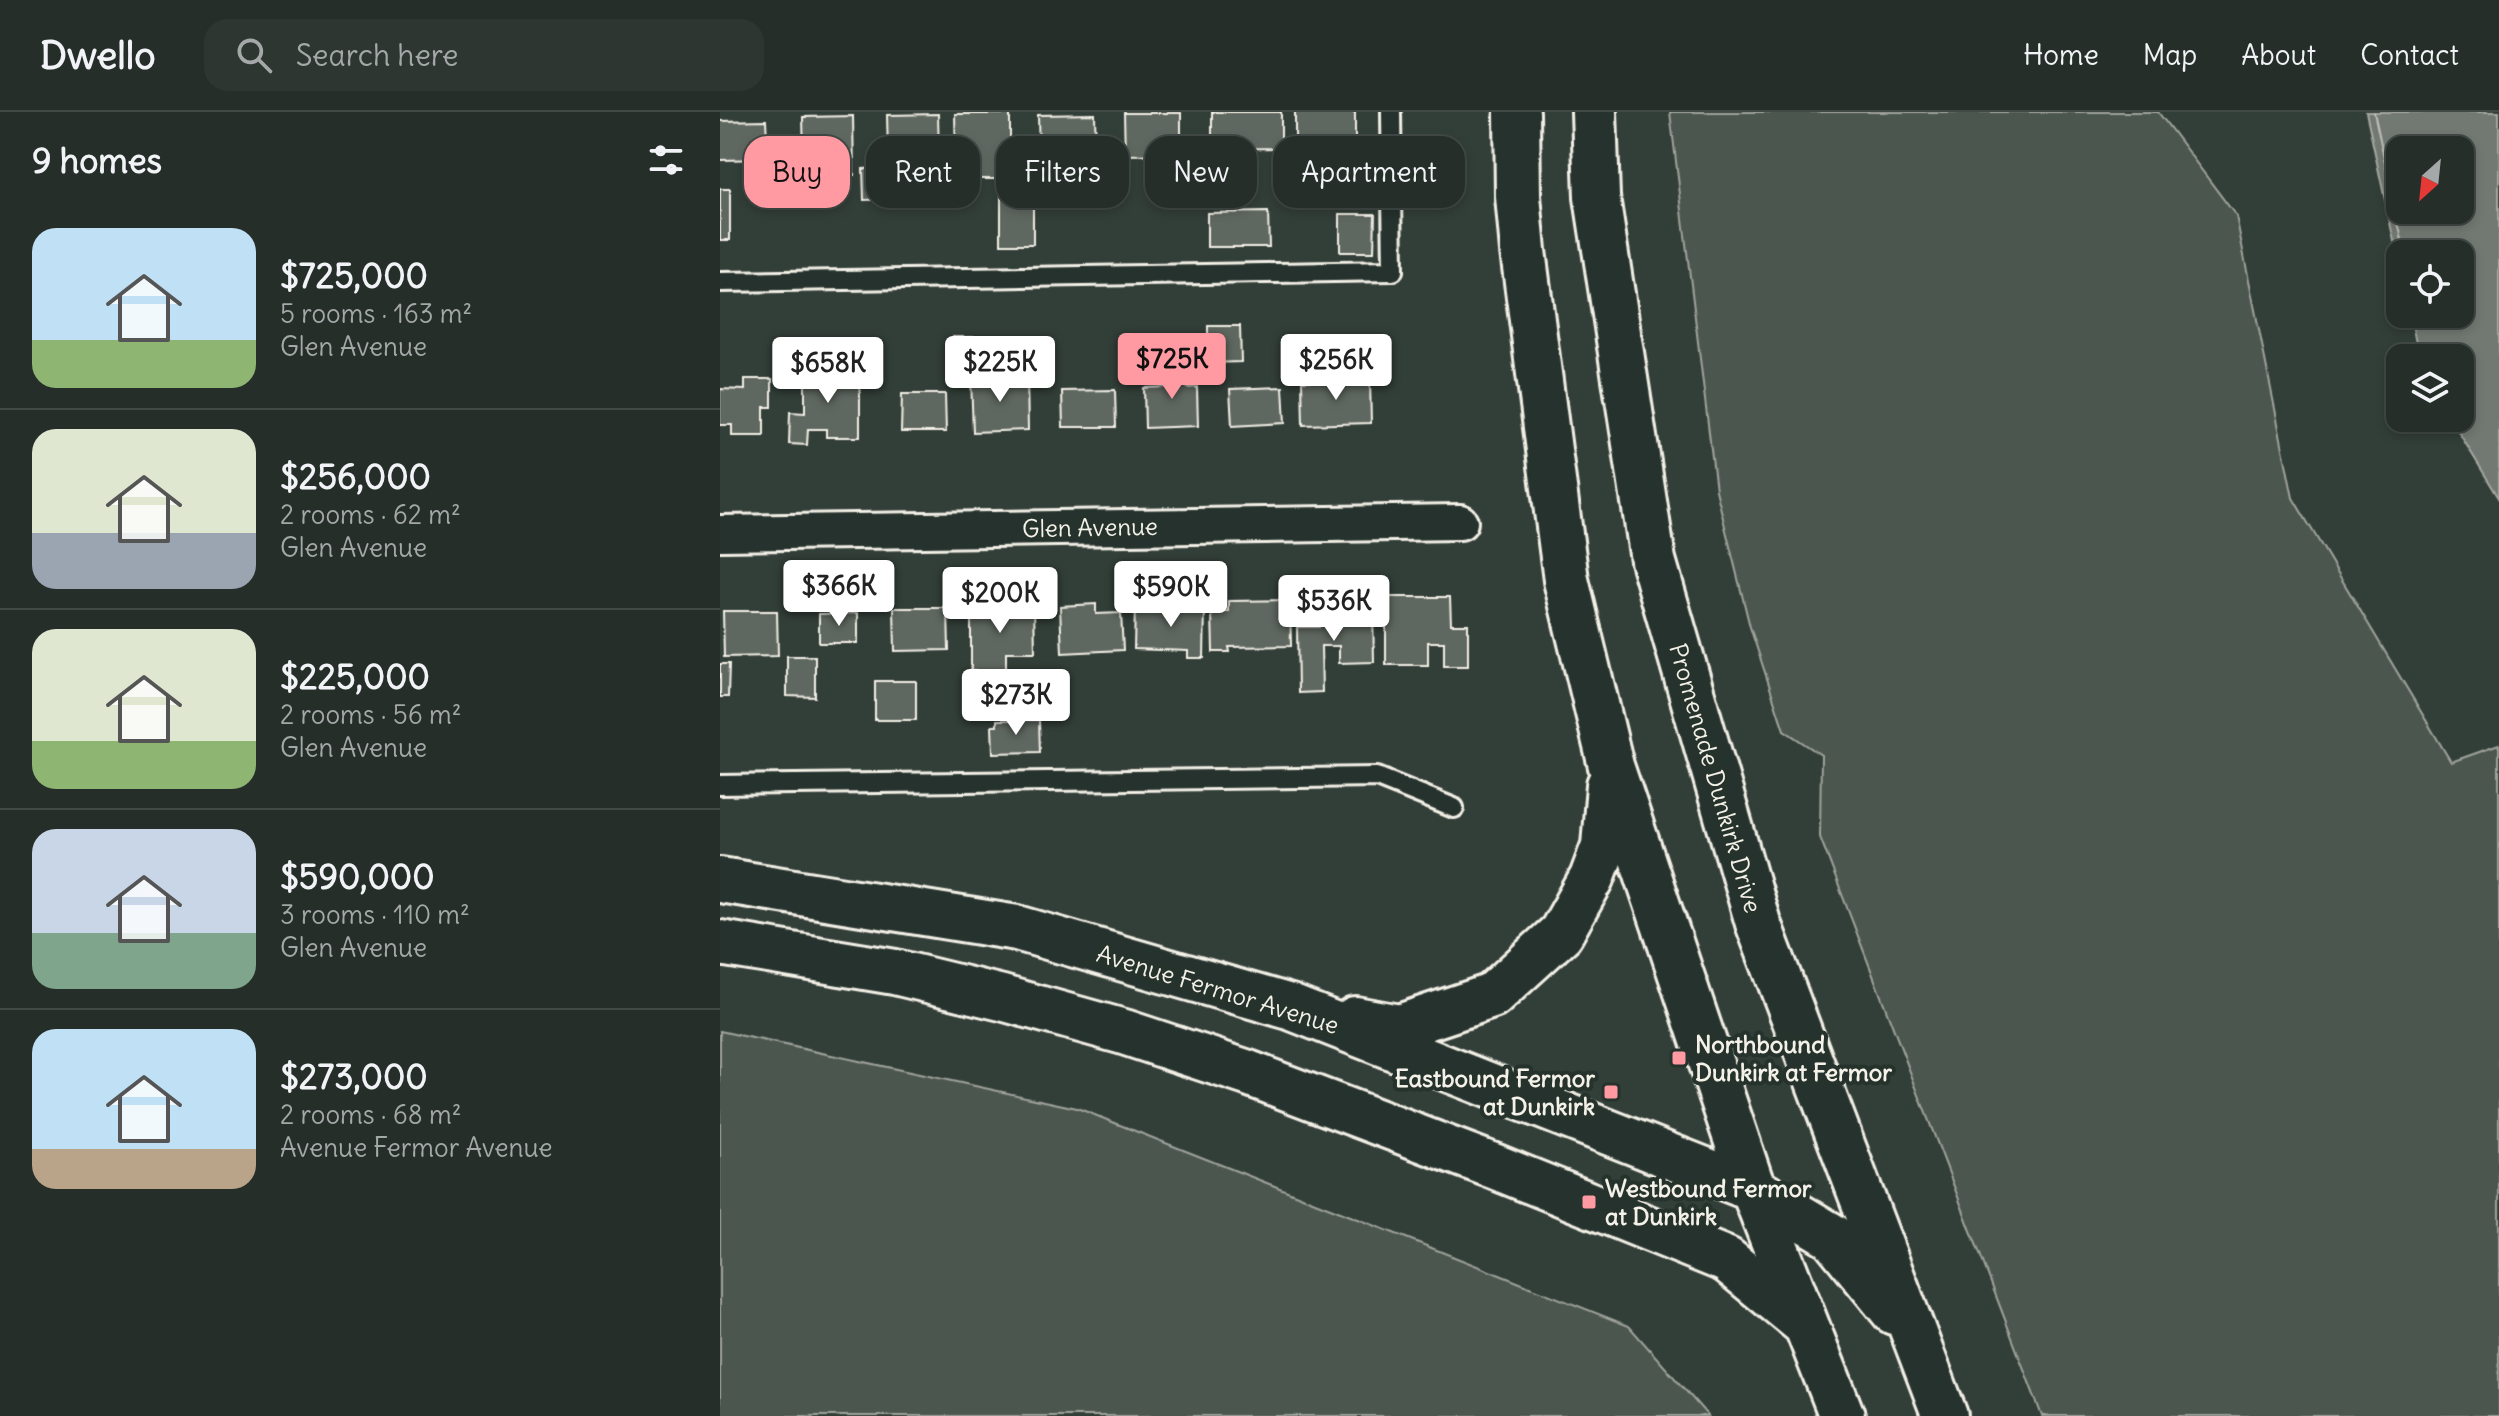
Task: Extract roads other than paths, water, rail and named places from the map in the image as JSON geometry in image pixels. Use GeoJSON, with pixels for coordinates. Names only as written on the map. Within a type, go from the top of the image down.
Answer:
{"type":"FeatureCollection","features":[{"type":"Feature","properties":{"kind":"main road"},"geometry":{"type":"LineString","coordinates":[[1517,112],[1518,196],[1523,251],[1566,580],[1611,766],[1753,1189],[1842,1416]]}},
{"type":"Feature","properties":{"kind":"main road","name":"Promenade Dunkirk Drive"},"geometry":{"type":"LineString","coordinates":[[1594,112],[1597,197],[1653,560],[1758,923],[1945,1416]]}},
{"type":"Feature","properties":{"kind":"main road"},"geometry":{"type":"LineString","coordinates":[[1290,1007],[1399,1027],[1492,996],[1561,933],[1592,878],[1604,846],[1611,766]]}},
{"type":"Feature","properties":{"kind":"main road","name":"Avenue Fermor Avenue"},"geometry":{"type":"LineString","coordinates":[[720,880],[1017,928],[1290,1007],[1753,1189],[1832,1236],[1918,1342]]}},
{"type":"Feature","properties":{"kind":"main road"},"geometry":{"type":"LineString","coordinates":[[895,972],[922,972],[934,967],[947,943],[939,916]]}},
{"type":"Feature","properties":{"kind":"main road"},"geometry":{"type":"LineString","coordinates":[[720,943],[895,972],[1124,1032],[1248,1073],[1496,1167],[1727,1260],[1809,1328]]}},
{"type":"Feature","properties":{"kind":"street","name":"Glen Avenue"},"geometry":{"type":"LineString","coordinates":[[720,533],[1460,522]]}},
{"type":"Feature","properties":{"kind":"lane"},"geometry":{"type":"LineString","coordinates":[[720,282],[1393,271],[1391,112]]}},
{"type":"Feature","properties":{"kind":"lane"},"geometry":{"type":"LineString","coordinates":[[720,785],[1377,777],[1454,808]]}},
{"type":"Feature","properties":{"kind":"water"},"geometry":{"type":"Polygon","coordinates":[[[2366,112],[2499,112],[2499,498],[2459,432],[2474,432],[2474,344],[2416,344],[2413,328],[2474,328],[2474,240],[2394,240],[2390,224],[2474,224],[2474,136],[2386,136],[2386,204],[2366,112]]]}},
{"type":"Feature","properties":{"kind":"place","name":"Northbound Dunkirk at Fermor"},"geometry":{"type":"Point","coordinates":[1679,1058]}},
{"type":"Feature","properties":{"kind":"place","name":"Eastbound Fermor at Dunkirk"},"geometry":{"type":"Point","coordinates":[1611,1092]}},
{"type":"Feature","properties":{"kind":"place","name":"Westbound Fermor at Dunkirk"},"geometry":{"type":"Point","coordinates":[1589,1202]}}]}
